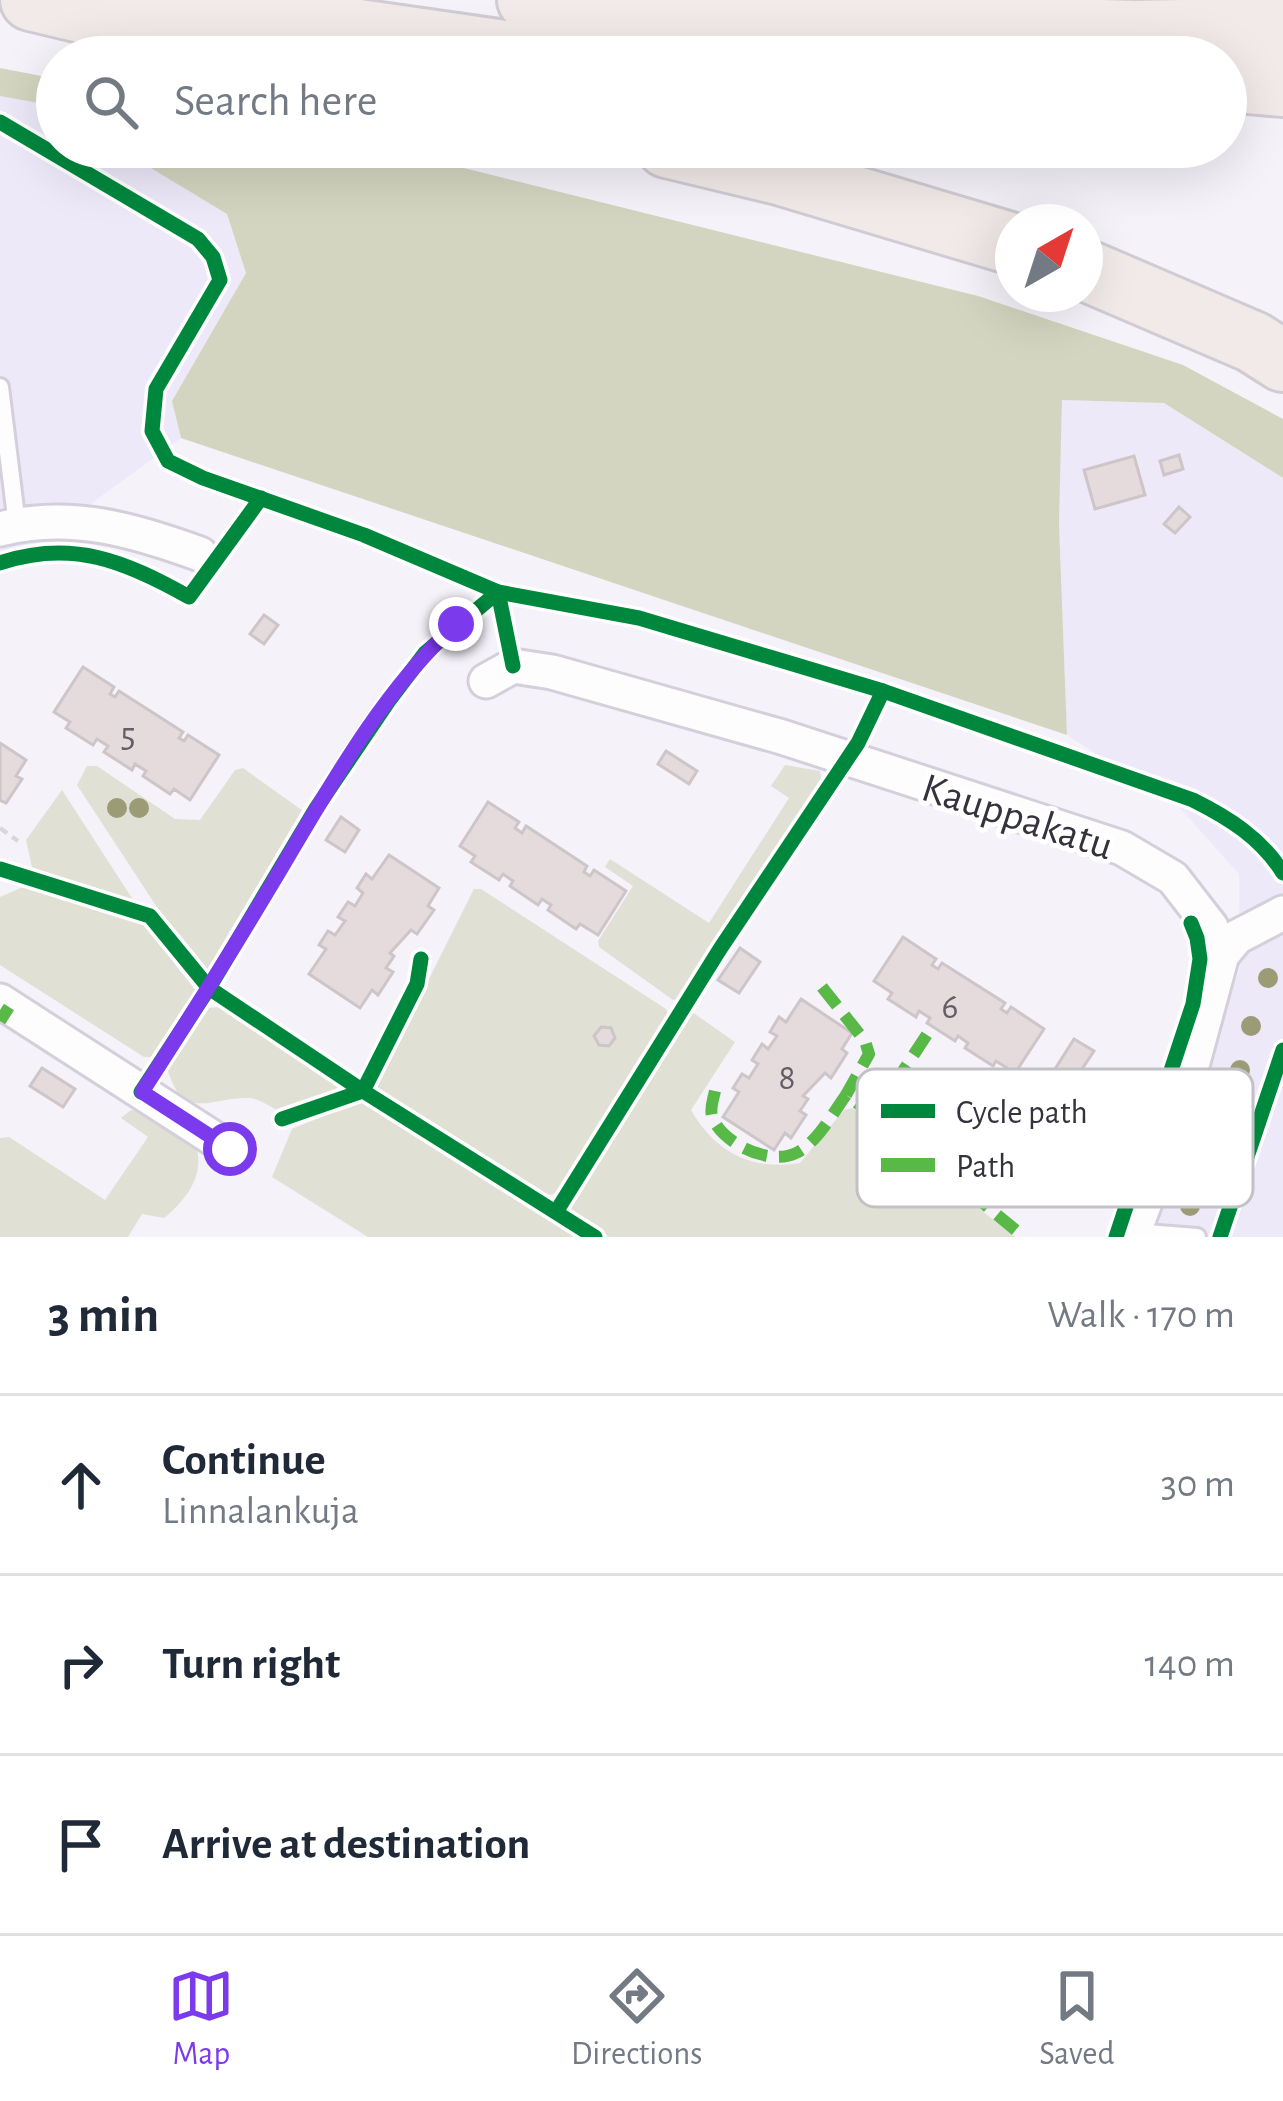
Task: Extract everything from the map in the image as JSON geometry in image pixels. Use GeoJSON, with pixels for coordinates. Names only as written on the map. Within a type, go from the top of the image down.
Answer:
{"type":"FeatureCollection","features":[{"type":"Feature","properties":{"kind":"highway"},"geometry":{"type":"LineString","coordinates":[[32,0],[181,36]]}},
{"type":"Feature","properties":{"kind":"highway"},"geometry":{"type":"LineString","coordinates":[[149,0],[400,36]]}},
{"type":"Feature","properties":{"kind":"highway"},"geometry":{"type":"LineString","coordinates":[[528,0],[790,36]]}},
{"type":"Feature","properties":{"kind":"highway"},"geometry":{"type":"LineString","coordinates":[[630,16],[1134,31],[1283,28]]}},
{"type":"Feature","properties":{"kind":"highway"},"geometry":{"type":"LineString","coordinates":[[1247,83],[1283,86]]}},
{"type":"Feature","properties":{"kind":"highway"},"geometry":{"type":"LineString","coordinates":[[1247,125],[1283,128]]}},
{"type":"Feature","properties":{"kind":"highway"},"geometry":{"type":"LineString","coordinates":[[754,168],[995,239]]}},
{"type":"Feature","properties":{"kind":"highway"},"geometry":{"type":"LineString","coordinates":[[1103,278],[1253,342],[1283,361]]}},
{"type":"Feature","properties":{"kind":"street"},"geometry":{"type":"LineString","coordinates":[[8,527],[39,520],[117,526],[200,554]]}},
{"type":"Feature","properties":{"kind":"street","name":"Kauppakatu"},"geometry":{"type":"LineString","coordinates":[[486,681],[513,666],[552,672],[782,737],[1122,848],[1173,878],[1196,903],[1222,955]]}},
{"type":"Feature","properties":{"kind":"street"},"geometry":{"type":"LineString","coordinates":[[1190,1069],[1222,955],[1237,937],[1283,914]]}},
{"type":"Feature","properties":{"kind":"street"},"geometry":{"type":"LineString","coordinates":[[0,1001],[230,1149]]}},
{"type":"Feature","properties":{"kind":"lane"},"geometry":{"type":"LineString","coordinates":[[0,388],[8,527]]}},
{"type":"Feature","properties":{"kind":"lane"},"geometry":{"type":"LineString","coordinates":[[1132,1234],[1197,1237]]}},
{"type":"Feature","properties":{"kind":"path"},"geometry":{"type":"LineString","coordinates":[[0,828],[18,841]]}},
{"type":"Feature","properties":{"kind":"shaded area"},"geometry":{"type":"Polygon","coordinates":[[[0,96],[36,103],[36,168],[151,168],[227,214],[246,273],[172,401],[181,438],[0,570],[0,96]]]}},
{"type":"Feature","properties":{"kind":"shaded area"},"geometry":{"type":"Polygon","coordinates":[[[1062,400],[1164,403],[1283,478],[1283,1237],[1152,1237],[1162,1207],[1253,1207],[1253,1069],[1207,1069],[1240,968],[1239,874],[1180,808],[1067,735],[1059,524],[1062,400]]]}},
{"type":"Feature","properties":{"kind":"shaded area"},"geometry":{"type":"Polygon","coordinates":[[[785,765],[820,771],[821,778],[681,997],[673,1000],[599,947],[598,941],[633,886],[605,867],[610,859],[709,923],[789,798],[771,786],[785,765]]]}},
{"type":"Feature","properties":{"kind":"shaded area"},"geometry":{"type":"Polygon","coordinates":[[[87,766],[97,766],[175,819],[200,820],[235,770],[243,768],[303,811],[303,818],[207,970],[166,921],[77,785],[87,766]]]}},
{"type":"Feature","properties":{"kind":"shaded area"},"geometry":{"type":"Polygon","coordinates":[[[62,790],[137,906],[32,867],[26,840],[62,790]]]}},
{"type":"Feature","properties":{"kind":"shaded area"},"geometry":{"type":"Polygon","coordinates":[[[30,884],[140,919],[195,990],[195,1000],[153,1057],[144,1057],[0,965],[0,897],[30,884]]]}},
{"type":"Feature","properties":{"kind":"shaded area"},"geometry":{"type":"Polygon","coordinates":[[[474,889],[481,889],[666,1009],[670,1019],[561,1192],[545,1196],[384,1095],[376,1085],[474,889]]]}},
{"type":"Feature","properties":{"kind":"shaded area"},"geometry":{"type":"Polygon","coordinates":[[[220,1007],[343,1087],[277,1110],[250,1098],[201,1103],[182,1097],[168,1071],[209,1008],[220,1007]]]}},
{"type":"Feature","properties":{"kind":"shaded area"},"geometry":{"type":"Polygon","coordinates":[[[692,1012],[735,1042],[691,1110],[723,1147],[750,1161],[800,1163],[844,1110],[852,1108],[857,1112],[857,1207],[977,1207],[1015,1237],[609,1237],[567,1210],[692,1012]]]}},
{"type":"Feature","properties":{"kind":"shaded area"},"geometry":{"type":"Polygon","coordinates":[[[360,1101],[574,1237],[368,1237],[272,1177],[292,1129],[360,1101]]]}},
{"type":"Feature","properties":{"kind":"shaded area"},"geometry":{"type":"Polygon","coordinates":[[[131,1110],[142,1112],[197,1150],[195,1179],[171,1212],[164,1218],[142,1214],[128,1237],[0,1237],[0,1138],[9,1137],[105,1200],[148,1137],[121,1118],[131,1110]]]}},
{"type":"Feature","properties":{"kind":"green space"},"geometry":{"type":"Polygon","coordinates":[[[0,68],[36,75],[36,103],[0,96],[0,68]]]}},
{"type":"Feature","properties":{"kind":"green space"},"geometry":{"type":"Polygon","coordinates":[[[151,168],[463,168],[978,296],[995,302],[995,312],[1026,312],[1183,365],[1283,419],[1283,478],[1164,403],[1062,400],[1059,524],[1067,735],[181,438],[172,401],[246,273],[227,214],[151,168]]]}},
{"type":"Feature","properties":{"kind":"building"},"geometry":{"type":"Polygon","coordinates":[[[1179,455],[1183,469],[1164,475],[1160,461],[1179,455]]]}},
{"type":"Feature","properties":{"kind":"building"},"geometry":{"type":"Polygon","coordinates":[[[1134,456],[1145,495],[1095,509],[1084,470],[1134,456]]]}},
{"type":"Feature","properties":{"kind":"building"},"geometry":{"type":"Polygon","coordinates":[[[1179,507],[1190,517],[1175,533],[1164,524],[1179,507]]]}},
{"type":"Feature","properties":{"kind":"building"},"geometry":{"type":"Polygon","coordinates":[[[264,615],[278,625],[264,644],[250,634],[264,615]]]}},
{"type":"Feature","properties":{"kind":"building"},"geometry":{"type":"Polygon","coordinates":[[[83,667],[114,687],[110,694],[115,697],[119,691],[183,732],[179,738],[184,741],[188,735],[219,755],[190,800],[174,789],[170,794],[143,776],[146,771],[135,764],[132,770],[104,752],[108,746],[97,739],[93,745],[66,728],[70,722],[54,712],[83,667]]]}},
{"type":"Feature","properties":{"kind":"building"},"geometry":{"type":"Polygon","coordinates":[[[0,743],[26,760],[16,776],[22,779],[6,803],[0,800],[0,743]]]}},
{"type":"Feature","properties":{"kind":"building"},"geometry":{"type":"Polygon","coordinates":[[[666,751],[697,771],[689,784],[658,764],[666,751]]]}},
{"type":"Feature","properties":{"kind":"building"},"geometry":{"type":"Polygon","coordinates":[[[488,802],[519,822],[515,828],[522,833],[526,826],[587,866],[584,872],[590,876],[594,870],[626,891],[598,935],[580,924],[576,929],[548,910],[551,905],[542,899],[538,905],[510,886],[513,881],[503,874],[499,880],[471,862],[475,856],[460,846],[488,802]]]}},
{"type":"Feature","properties":{"kind":"building"},"geometry":{"type":"Polygon","coordinates":[[[341,817],[359,830],[345,852],[326,840],[341,817]]]}},
{"type":"Feature","properties":{"kind":"building"},"geometry":{"type":"Polygon","coordinates":[[[389,855],[439,888],[428,906],[434,910],[417,934],[411,930],[390,953],[394,956],[386,968],[393,972],[378,995],[372,990],[360,1008],[309,974],[326,949],[319,945],[328,931],[335,935],[345,921],[338,917],[348,902],[355,906],[363,893],[357,888],[366,874],[372,879],[389,855]]]}},
{"type":"Feature","properties":{"kind":"building"},"geometry":{"type":"Polygon","coordinates":[[[903,937],[936,959],[932,965],[938,969],[942,963],[1005,1003],[1001,1009],[1007,1013],[1011,1007],[1044,1029],[1018,1069],[996,1061],[993,1066],[965,1048],[968,1043],[958,1036],[955,1041],[927,1023],[930,1018],[919,1011],[916,1017],[888,999],[892,993],[874,981],[903,937]]]}},
{"type":"Feature","properties":{"kind":"building"},"geometry":{"type":"Polygon","coordinates":[[[740,948],[760,962],[739,993],[718,980],[740,948]]]}},
{"type":"Feature","properties":{"kind":"building"},"geometry":{"type":"Polygon","coordinates":[[[801,999],[852,1033],[842,1049],[847,1053],[831,1078],[825,1073],[803,1096],[808,1099],[800,1111],[806,1115],[791,1138],[785,1133],[774,1150],[723,1117],[739,1092],[733,1088],[742,1074],[749,1078],[758,1064],[752,1060],[762,1044],[768,1049],[777,1036],[770,1032],[779,1017],[786,1022],[801,999]]]}},
{"type":"Feature","properties":{"kind":"building"},"geometry":{"type":"Polygon","coordinates":[[[601,1027],[611,1028],[615,1038],[609,1046],[599,1045],[594,1036],[601,1027]]]}},
{"type":"Feature","properties":{"kind":"building"},"geometry":{"type":"Polygon","coordinates":[[[1074,1039],[1094,1051],[1082,1069],[1055,1069],[1074,1039]]]}},
{"type":"Feature","properties":{"kind":"building"},"geometry":{"type":"Polygon","coordinates":[[[42,1068],[75,1089],[63,1107],[30,1086],[42,1068]]]}},
{"type":"Feature","properties":{"kind":"marked path"},"geometry":{"type":"LineString","coordinates":[[822,987],[865,1041],[869,1054],[861,1069]]}},
{"type":"Feature","properties":{"kind":"marked path"},"geometry":{"type":"LineString","coordinates":[[0,1021],[9,1007]]}},
{"type":"Feature","properties":{"kind":"marked path"},"geometry":{"type":"LineString","coordinates":[[904,1069],[928,1033]]}},
{"type":"Feature","properties":{"kind":"marked path"},"geometry":{"type":"LineString","coordinates":[[846,1095],[857,1075]]}},
{"type":"Feature","properties":{"kind":"marked path"},"geometry":{"type":"LineString","coordinates":[[715,1091],[711,1112],[727,1137],[774,1157],[796,1153],[811,1142],[846,1095],[857,1103]]}},
{"type":"Feature","properties":{"kind":"marked path"},"geometry":{"type":"LineString","coordinates":[[988,1207],[1024,1237]]}},
{"type":"Feature","properties":{"kind":"cycle path"},"geometry":{"type":"LineString","coordinates":[[0,122],[36,143]]}},
{"type":"Feature","properties":{"kind":"cycle path"},"geometry":{"type":"LineString","coordinates":[[78,168],[198,239],[213,257],[220,280],[156,389],[152,431],[168,461],[498,592],[639,618],[773,658],[883,691],[1193,800],[1243,830],[1283,873]]}},
{"type":"Feature","properties":{"kind":"cycle path"},"geometry":{"type":"LineString","coordinates":[[0,563],[51,553],[98,558],[143,573],[189,597],[261,498]]}},
{"type":"Feature","properties":{"kind":"cycle path"},"geometry":{"type":"LineString","coordinates":[[141,1092],[315,810],[388,702],[425,653],[498,592],[513,666]]}},
{"type":"Feature","properties":{"kind":"cycle path"},"geometry":{"type":"LineString","coordinates":[[556,1212],[720,949],[858,743],[883,691]]}},
{"type":"Feature","properties":{"kind":"cycle path"},"geometry":{"type":"LineString","coordinates":[[0,869],[150,916],[209,988],[363,1091],[417,984],[421,959]]}},
{"type":"Feature","properties":{"kind":"cycle path"},"geometry":{"type":"LineString","coordinates":[[1172,1069],[1193,1004],[1200,959],[1191,923]]}},
{"type":"Feature","properties":{"kind":"cycle path"},"geometry":{"type":"LineString","coordinates":[[1253,1139],[1283,1050]]}},
{"type":"Feature","properties":{"kind":"cycle path"},"geometry":{"type":"LineString","coordinates":[[282,1119],[363,1091],[595,1237]]}},
{"type":"Feature","properties":{"kind":"cycle path"},"geometry":{"type":"LineString","coordinates":[[1116,1237],[1126,1207]]}},
{"type":"Feature","properties":{"kind":"cycle path"},"geometry":{"type":"LineString","coordinates":[[1220,1237],[1230,1207]]}},
{"type":"Feature","properties":{"kind":"route"},"geometry":{"type":"LineString","coordinates":[[230,1149],[142,1092],[315,810],[425,653],[456,624]]}}]}
